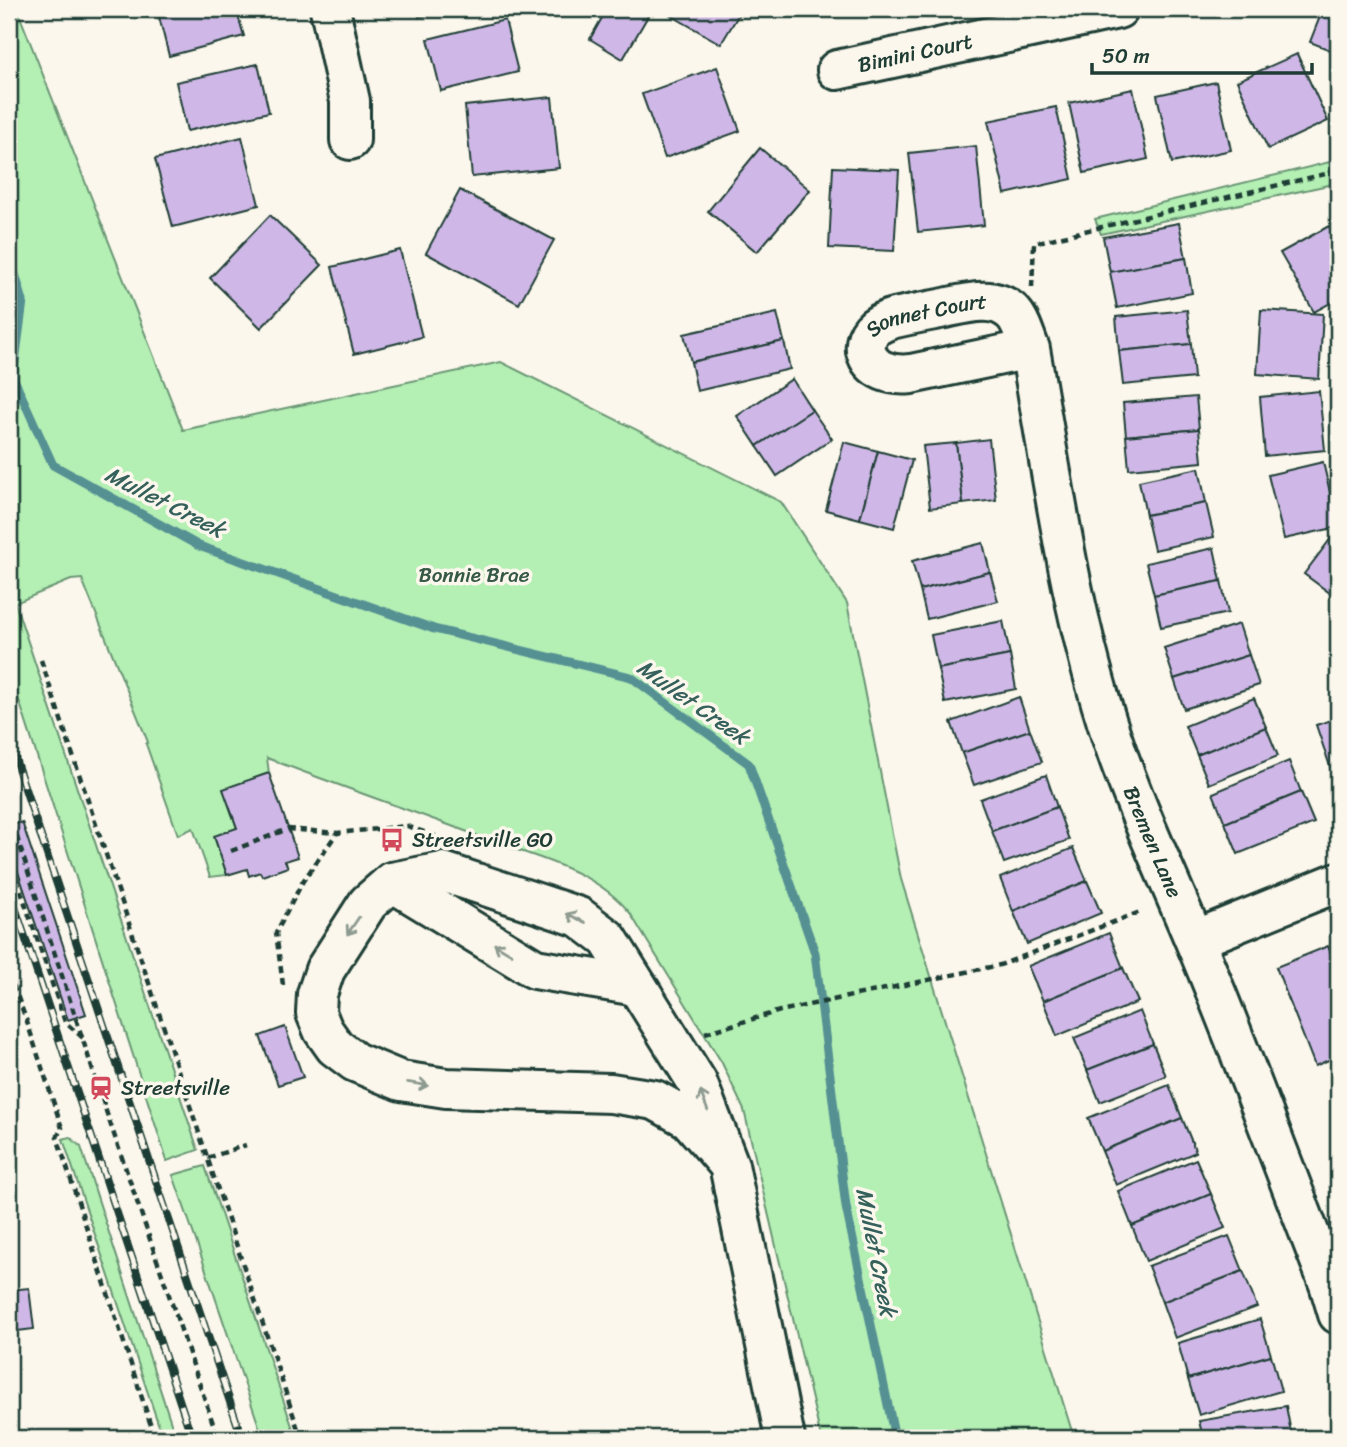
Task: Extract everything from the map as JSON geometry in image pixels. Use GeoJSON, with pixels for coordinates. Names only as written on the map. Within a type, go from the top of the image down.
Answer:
{"type":"FeatureCollection","features":[{"type":"Feature","properties":{"kind":"street"},"geometry":{"type":"LineString","coordinates":[[330,9],[349,101],[350,140]]}},
{"type":"Feature","properties":{"kind":"street","name":"Bimini Court"},"geometry":{"type":"LineString","coordinates":[[836,70],[1118,9]]}},
{"type":"Feature","properties":{"kind":"street","name":"Bremen Lane"},"geometry":{"type":"LineString","coordinates":[[1030,349],[1062,528],[1093,674],[1112,738],[1335,1293]]}},
{"type":"Feature","properties":{"kind":"street"},"geometry":{"type":"LineString","coordinates":[[729,1165],[689,1119],[655,1100],[611,1093],[446,1088],[401,1081],[355,1062],[335,1047],[323,1030],[316,1013],[317,995],[325,970],[368,903],[392,882],[443,872],[579,917],[608,939],[697,1082],[729,1165],[785,1438]]}},
{"type":"Feature","properties":{"kind":"street"},"geometry":{"type":"LineString","coordinates":[[392,882],[535,969],[637,986]]}},
{"type":"Feature","properties":{"kind":"street"},"geometry":{"type":"LineString","coordinates":[[1195,940],[1338,882]]}},
{"type":"Feature","properties":{"kind":"path"},"geometry":{"type":"LineString","coordinates":[[1032,296],[1034,243],[1338,171]]}},
{"type":"Feature","properties":{"kind":"path"},"geometry":{"type":"LineString","coordinates":[[41,660],[301,1438]]}},
{"type":"Feature","properties":{"kind":"path"},"geometry":{"type":"LineString","coordinates":[[9,813],[118,1146],[218,1438]]}},
{"type":"Feature","properties":{"kind":"path"},"geometry":{"type":"LineString","coordinates":[[231,851],[288,829],[337,833],[407,826],[445,839]]}},
{"type":"Feature","properties":{"kind":"path"},"geometry":{"type":"LineString","coordinates":[[9,856],[65,1022],[83,1039]]}},
{"type":"Feature","properties":{"kind":"path"},"geometry":{"type":"LineString","coordinates":[[698,1035],[780,1011],[1000,965],[1140,912]]}},
{"type":"Feature","properties":{"kind":"path"},"geometry":{"type":"LineString","coordinates":[[9,974],[62,1128],[57,1137],[155,1438]]}},
{"type":"Feature","properties":{"kind":"path"},"geometry":{"type":"LineString","coordinates":[[208,1158],[246,1144]]}},
{"type":"Feature","properties":{"kind":"green space","name":"Bonnie Brae"},"geometry":{"type":"Polygon","coordinates":[[[9,9],[17,9],[183,430],[501,362],[781,502],[847,603],[901,879],[1074,1438],[821,1438],[744,1110],[722,1063],[630,913],[616,898],[599,886],[563,866],[267,758],[269,773],[224,789],[237,828],[214,836],[227,875],[210,877],[193,828],[178,835],[146,744],[148,742],[82,579],[71,580],[15,603],[198,1150],[167,1161],[9,669],[9,9]]]}},
{"type":"Feature","properties":{"kind":"green space"},"geometry":{"type":"Polygon","coordinates":[[[1338,160],[1338,183],[1101,234],[1095,219],[1338,160]]]}},
{"type":"Feature","properties":{"kind":"green space"},"geometry":{"type":"Polygon","coordinates":[[[70,1137],[81,1147],[176,1438],[163,1438],[63,1139],[70,1137]]]}},
{"type":"Feature","properties":{"kind":"green space"},"geometry":{"type":"Polygon","coordinates":[[[205,1166],[296,1438],[263,1438],[173,1175],[205,1166]]]}},
{"type":"Feature","properties":{"kind":"building"},"geometry":{"type":"Polygon","coordinates":[[[157,9],[236,9],[244,36],[169,56],[157,9]]]}},
{"type":"Feature","properties":{"kind":"building"},"geometry":{"type":"Polygon","coordinates":[[[417,9],[457,9],[419,17],[417,9]]]}},
{"type":"Feature","properties":{"kind":"building"},"geometry":{"type":"Polygon","coordinates":[[[607,9],[652,9],[623,59],[590,39],[607,9]]]}},
{"type":"Feature","properties":{"kind":"building"},"geometry":{"type":"Polygon","coordinates":[[[660,9],[742,9],[721,44],[660,9]]]}},
{"type":"Feature","properties":{"kind":"building"},"geometry":{"type":"Polygon","coordinates":[[[1323,9],[1338,9],[1338,53],[1310,42],[1323,9]]]}},
{"type":"Feature","properties":{"kind":"building"},"geometry":{"type":"Polygon","coordinates":[[[505,20],[518,72],[441,91],[428,39],[505,20]]]}},
{"type":"Feature","properties":{"kind":"building"},"geometry":{"type":"Polygon","coordinates":[[[1297,54],[1328,121],[1268,149],[1237,81],[1297,54]]]}},
{"type":"Feature","properties":{"kind":"building"},"geometry":{"type":"Polygon","coordinates":[[[258,64],[269,112],[187,131],[176,82],[258,64]]]}},
{"type":"Feature","properties":{"kind":"building"},"geometry":{"type":"Polygon","coordinates":[[[717,67],[740,131],[665,158],[642,94],[717,67]]]}},
{"type":"Feature","properties":{"kind":"building"},"geometry":{"type":"Polygon","coordinates":[[[1216,82],[1231,150],[1172,163],[1157,95],[1216,82]]]}},
{"type":"Feature","properties":{"kind":"building"},"geometry":{"type":"Polygon","coordinates":[[[1133,89],[1148,159],[1084,173],[1069,103],[1133,89]]]}},
{"type":"Feature","properties":{"kind":"building"},"geometry":{"type":"Polygon","coordinates":[[[552,97],[559,168],[472,177],[465,106],[552,97]]]}},
{"type":"Feature","properties":{"kind":"building"},"geometry":{"type":"Polygon","coordinates":[[[1056,107],[1072,179],[1005,194],[988,121],[1056,107]]]}},
{"type":"Feature","properties":{"kind":"building"},"geometry":{"type":"Polygon","coordinates":[[[242,137],[259,205],[173,227],[155,159],[242,137]]]}},
{"type":"Feature","properties":{"kind":"building"},"geometry":{"type":"Polygon","coordinates":[[[976,146],[984,225],[918,232],[909,153],[976,146]]]}},
{"type":"Feature","properties":{"kind":"building"},"geometry":{"type":"Polygon","coordinates":[[[760,148],[810,190],[757,252],[708,211],[760,148]]]}},
{"type":"Feature","properties":{"kind":"building"},"geometry":{"type":"Polygon","coordinates":[[[833,167],[899,170],[894,251],[829,248],[833,167]]]}},
{"type":"Feature","properties":{"kind":"building"},"geometry":{"type":"Polygon","coordinates":[[[460,190],[554,240],[519,304],[426,253],[460,190]]]}},
{"type":"Feature","properties":{"kind":"building"},"geometry":{"type":"Polygon","coordinates":[[[270,215],[322,265],[261,328],[210,278],[270,215]]]}},
{"type":"Feature","properties":{"kind":"building"},"geometry":{"type":"Polygon","coordinates":[[[1179,223],[1186,258],[1110,272],[1103,237],[1179,223]]]}},
{"type":"Feature","properties":{"kind":"building"},"geometry":{"type":"Polygon","coordinates":[[[1329,226],[1338,244],[1338,299],[1314,312],[1280,253],[1329,226]]]}},
{"type":"Feature","properties":{"kind":"building"},"geometry":{"type":"Polygon","coordinates":[[[400,250],[422,337],[354,354],[332,267],[400,250]]]}},
{"type":"Feature","properties":{"kind":"building"},"geometry":{"type":"Polygon","coordinates":[[[1186,258],[1192,293],[1117,308],[1110,272],[1186,258]]]}},
{"type":"Feature","properties":{"kind":"building"},"geometry":{"type":"Polygon","coordinates":[[[1187,310],[1191,344],[1119,351],[1116,317],[1187,310]]]}},
{"type":"Feature","properties":{"kind":"building"},"geometry":{"type":"Polygon","coordinates":[[[1261,310],[1323,314],[1319,379],[1257,374],[1261,310]]]}},
{"type":"Feature","properties":{"kind":"building"},"geometry":{"type":"Polygon","coordinates":[[[777,313],[784,341],[691,362],[684,334],[777,313]]]}},
{"type":"Feature","properties":{"kind":"building"},"geometry":{"type":"Polygon","coordinates":[[[784,341],[790,369],[697,391],[691,362],[784,341]]]}},
{"type":"Feature","properties":{"kind":"building"},"geometry":{"type":"Polygon","coordinates":[[[1191,344],[1194,378],[1123,385],[1119,351],[1191,344]]]}},
{"type":"Feature","properties":{"kind":"building"},"geometry":{"type":"Polygon","coordinates":[[[792,379],[812,410],[757,446],[737,416],[792,379]]]}},
{"type":"Feature","properties":{"kind":"building"},"geometry":{"type":"Polygon","coordinates":[[[1319,391],[1325,450],[1265,456],[1260,397],[1319,391]]]}},
{"type":"Feature","properties":{"kind":"building"},"geometry":{"type":"Polygon","coordinates":[[[1196,397],[1199,429],[1126,436],[1123,403],[1196,397]]]}},
{"type":"Feature","properties":{"kind":"building"},"geometry":{"type":"Polygon","coordinates":[[[812,410],[832,439],[777,476],[757,446],[812,410]]]}},
{"type":"Feature","properties":{"kind":"building"},"geometry":{"type":"Polygon","coordinates":[[[1199,429],[1202,462],[1129,469],[1126,436],[1199,429]]]}},
{"type":"Feature","properties":{"kind":"building"},"geometry":{"type":"Polygon","coordinates":[[[989,439],[996,500],[963,504],[956,443],[989,439]]]}},
{"type":"Feature","properties":{"kind":"building"},"geometry":{"type":"Polygon","coordinates":[[[844,442],[878,451],[860,519],[826,510],[844,442]]]}},
{"type":"Feature","properties":{"kind":"building"},"geometry":{"type":"Polygon","coordinates":[[[956,443],[963,504],[930,508],[923,446],[956,443]]]}},
{"type":"Feature","properties":{"kind":"building"},"geometry":{"type":"Polygon","coordinates":[[[878,451],[912,460],[894,528],[860,519],[878,451]]]}},
{"type":"Feature","properties":{"kind":"building"},"geometry":{"type":"Polygon","coordinates":[[[1323,462],[1338,527],[1284,539],[1268,475],[1323,462]]]}},
{"type":"Feature","properties":{"kind":"building"},"geometry":{"type":"Polygon","coordinates":[[[1199,468],[1206,503],[1146,515],[1139,481],[1199,468]]]}},
{"type":"Feature","properties":{"kind":"building"},"geometry":{"type":"Polygon","coordinates":[[[1206,503],[1214,537],[1154,550],[1146,515],[1206,503]]]}},
{"type":"Feature","properties":{"kind":"building"},"geometry":{"type":"Polygon","coordinates":[[[1338,529],[1338,599],[1304,574],[1338,529]]]}},
{"type":"Feature","properties":{"kind":"building"},"geometry":{"type":"Polygon","coordinates":[[[983,543],[990,572],[920,590],[912,561],[983,543]]]}},
{"type":"Feature","properties":{"kind":"building"},"geometry":{"type":"Polygon","coordinates":[[[1214,548],[1221,581],[1154,595],[1146,563],[1214,548]]]}},
{"type":"Feature","properties":{"kind":"building"},"geometry":{"type":"Polygon","coordinates":[[[990,572],[998,601],[927,619],[920,590],[990,572]]]}},
{"type":"Feature","properties":{"kind":"building"},"geometry":{"type":"Polygon","coordinates":[[[1221,581],[1228,613],[1161,627],[1154,595],[1221,581]]]}},
{"type":"Feature","properties":{"kind":"building"},"geometry":{"type":"Polygon","coordinates":[[[1003,621],[1010,655],[938,669],[931,635],[1003,621]]]}},
{"type":"Feature","properties":{"kind":"building"},"geometry":{"type":"Polygon","coordinates":[[[1239,624],[1249,655],[1174,679],[1164,648],[1239,624]]]}},
{"type":"Feature","properties":{"kind":"building"},"geometry":{"type":"Polygon","coordinates":[[[1010,655],[1016,689],[945,703],[938,669],[1010,655]]]}},
{"type":"Feature","properties":{"kind":"building"},"geometry":{"type":"Polygon","coordinates":[[[1249,655],[1259,685],[1184,709],[1174,679],[1249,655]]]}},
{"type":"Feature","properties":{"kind":"building"},"geometry":{"type":"Polygon","coordinates":[[[1019,697],[1030,730],[962,753],[951,722],[1019,697]]]}},
{"type":"Feature","properties":{"kind":"building"},"geometry":{"type":"Polygon","coordinates":[[[1254,698],[1266,727],[1197,755],[1185,726],[1254,698]]]}},
{"type":"Feature","properties":{"kind":"building"},"geometry":{"type":"Polygon","coordinates":[[[1338,718],[1338,790],[1316,725],[1338,718]]]}},
{"type":"Feature","properties":{"kind":"building"},"geometry":{"type":"Polygon","coordinates":[[[1266,727],[1278,756],[1209,784],[1197,755],[1266,727]]]}},
{"type":"Feature","properties":{"kind":"building"},"geometry":{"type":"Polygon","coordinates":[[[1030,730],[1042,762],[974,785],[962,753],[1030,730]]]}},
{"type":"Feature","properties":{"kind":"building"},"geometry":{"type":"Polygon","coordinates":[[[1289,761],[1301,792],[1225,823],[1213,793],[1289,761]]]}},
{"type":"Feature","properties":{"kind":"building"},"geometry":{"type":"Polygon","coordinates":[[[269,773],[298,857],[285,861],[288,867],[262,876],[260,872],[249,876],[247,869],[227,875],[214,836],[237,828],[223,789],[269,773]]]}},
{"type":"Feature","properties":{"kind":"building"},"geometry":{"type":"Polygon","coordinates":[[[1046,775],[1057,807],[992,831],[980,799],[1046,775]]]}},
{"type":"Feature","properties":{"kind":"building"},"geometry":{"type":"Polygon","coordinates":[[[1301,792],[1314,823],[1238,854],[1225,823],[1301,792]]]}},
{"type":"Feature","properties":{"kind":"building"},"geometry":{"type":"Polygon","coordinates":[[[1057,807],[1069,840],[1004,863],[992,831],[1057,807]]]}},
{"type":"Feature","properties":{"kind":"building"},"geometry":{"type":"Polygon","coordinates":[[[22,822],[86,1014],[68,1020],[9,845],[9,826],[22,822]]]}},
{"type":"Feature","properties":{"kind":"building"},"geometry":{"type":"Polygon","coordinates":[[[1073,848],[1087,881],[1013,911],[1000,878],[1073,848]]]}},
{"type":"Feature","properties":{"kind":"building"},"geometry":{"type":"Polygon","coordinates":[[[1087,881],[1101,913],[1027,944],[1013,911],[1087,881]]]}},
{"type":"Feature","properties":{"kind":"building"},"geometry":{"type":"Polygon","coordinates":[[[1109,933],[1123,968],[1043,1001],[1028,966],[1109,933]]]}},
{"type":"Feature","properties":{"kind":"building"},"geometry":{"type":"Polygon","coordinates":[[[1328,946],[1338,972],[1338,1056],[1315,1066],[1276,967],[1328,946]]]}},
{"type":"Feature","properties":{"kind":"building"},"geometry":{"type":"Polygon","coordinates":[[[1123,968],[1138,1002],[1057,1036],[1043,1001],[1123,968]]]}},
{"type":"Feature","properties":{"kind":"building"},"geometry":{"type":"Polygon","coordinates":[[[1140,1011],[1153,1044],[1087,1070],[1074,1038],[1140,1011]]]}},
{"type":"Feature","properties":{"kind":"building"},"geometry":{"type":"Polygon","coordinates":[[[285,1027],[303,1077],[278,1085],[260,1036],[285,1027]]]}},
{"type":"Feature","properties":{"kind":"building"},"geometry":{"type":"Polygon","coordinates":[[[1153,1044],[1166,1076],[1100,1102],[1087,1070],[1153,1044]]]}},
{"type":"Feature","properties":{"kind":"building"},"geometry":{"type":"Polygon","coordinates":[[[1169,1085],[1182,1118],[1102,1151],[1088,1118],[1169,1085]]]}},
{"type":"Feature","properties":{"kind":"building"},"geometry":{"type":"Polygon","coordinates":[[[1182,1118],[1196,1152],[1116,1185],[1102,1151],[1182,1118]]]}},
{"type":"Feature","properties":{"kind":"building"},"geometry":{"type":"Polygon","coordinates":[[[1196,1159],[1211,1194],[1132,1226],[1118,1191],[1196,1159]]]}},
{"type":"Feature","properties":{"kind":"building"},"geometry":{"type":"Polygon","coordinates":[[[1211,1194],[1225,1228],[1146,1261],[1132,1226],[1211,1194]]]}},
{"type":"Feature","properties":{"kind":"building"},"geometry":{"type":"Polygon","coordinates":[[[1229,1236],[1243,1271],[1162,1302],[1148,1266],[1229,1236]]]}},
{"type":"Feature","properties":{"kind":"building"},"geometry":{"type":"Polygon","coordinates":[[[1243,1271],[1257,1307],[1175,1338],[1162,1302],[1243,1271]]]}},
{"type":"Feature","properties":{"kind":"building"},"geometry":{"type":"Polygon","coordinates":[[[29,1288],[34,1329],[9,1332],[9,1290],[29,1288]]]}},
{"type":"Feature","properties":{"kind":"building"},"geometry":{"type":"Polygon","coordinates":[[[1260,1319],[1271,1355],[1188,1379],[1178,1343],[1260,1319]]]}},
{"type":"Feature","properties":{"kind":"building"},"geometry":{"type":"Polygon","coordinates":[[[1271,1355],[1281,1391],[1199,1415],[1188,1379],[1271,1355]]]}},
{"type":"Feature","properties":{"kind":"building"},"geometry":{"type":"Polygon","coordinates":[[[1286,1406],[1292,1438],[1203,1438],[1199,1421],[1286,1406]]]}},
{"type":"Feature","properties":{"kind":"waterway","name":"Mullet Creek"},"geometry":{"type":"LineString","coordinates":[[9,260],[23,301],[13,377],[53,465],[199,546],[434,629],[631,677],[749,764],[815,953],[846,1207],[895,1438]]}},
{"type":"Feature","properties":{"kind":"railway"},"geometry":{"type":"LineString","coordinates":[[9,741],[242,1438]]}},
{"type":"Feature","properties":{"kind":"railway"},"geometry":{"type":"LineString","coordinates":[[9,889],[192,1438]]}},
{"type":"Feature","properties":{"kind":"place","name":"Streetsville GO"},"geometry":{"type":"Point","coordinates":[392,840]}},
{"type":"Feature","properties":{"kind":"place","name":"Streetsville"},"geometry":{"type":"Point","coordinates":[101,1088]}}]}
